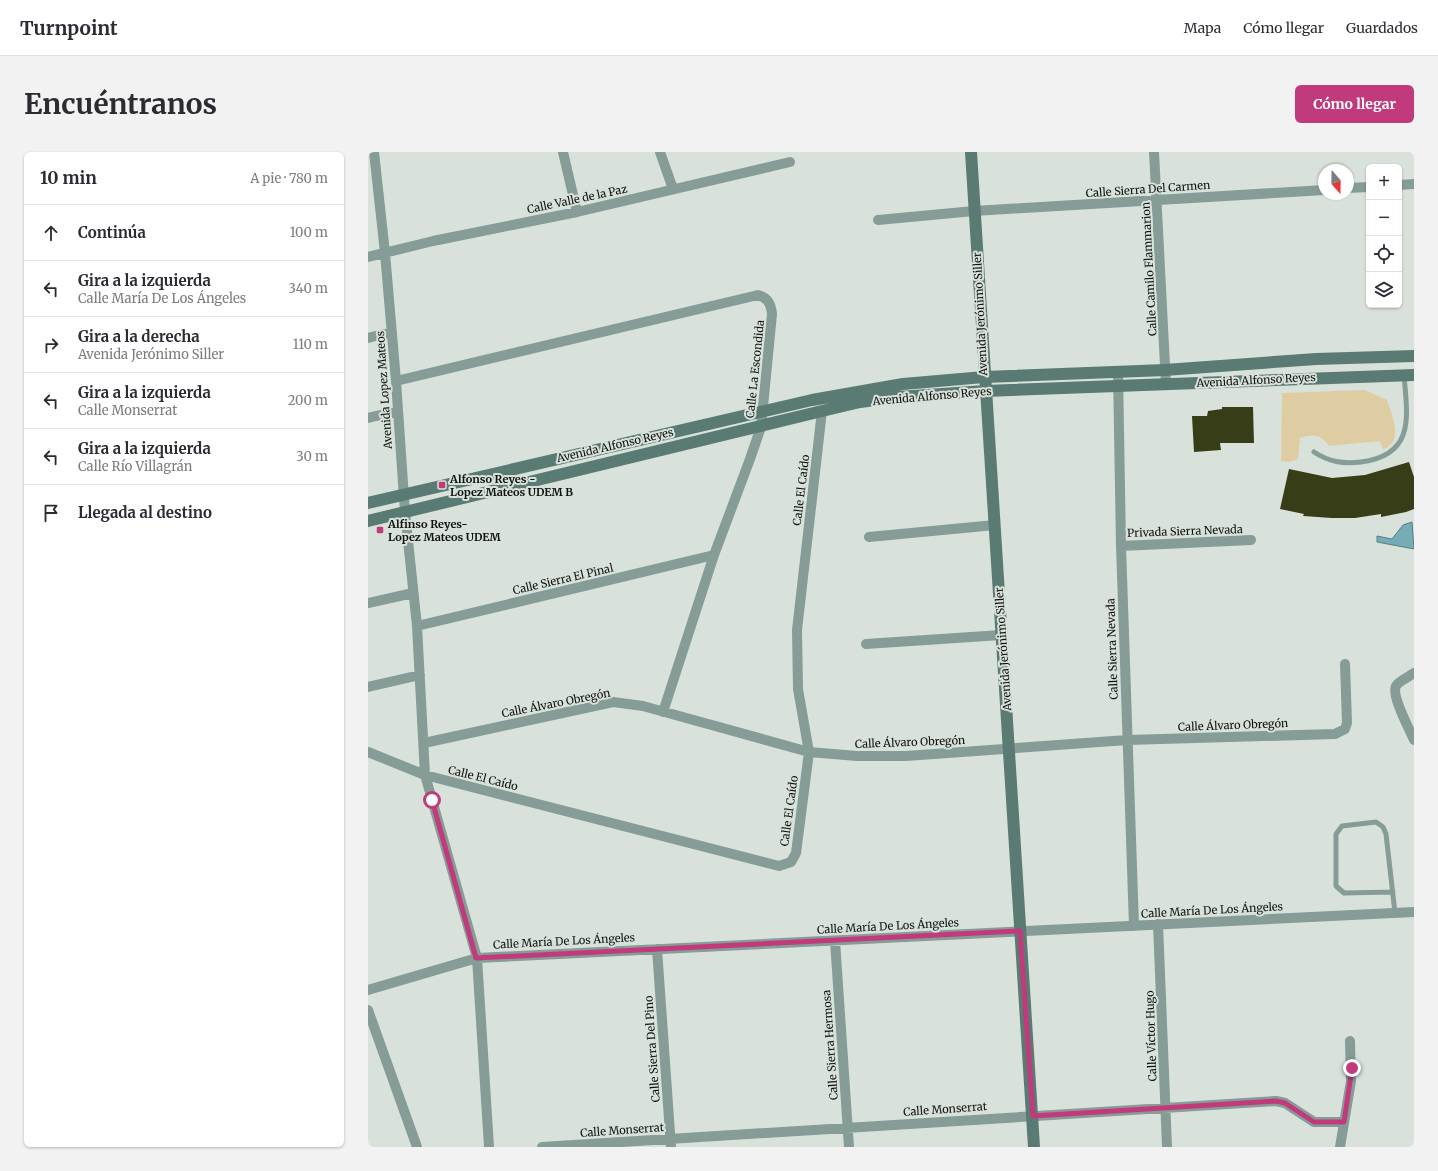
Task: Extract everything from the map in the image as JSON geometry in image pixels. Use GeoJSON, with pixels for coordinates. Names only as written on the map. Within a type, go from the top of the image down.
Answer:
{"type":"FeatureCollection","features":[{"type":"Feature","properties":{"kind":"main road","name":"Avenida Jerónimo Siller"},"geometry":{"type":"LineString","coordinates":[[970,152],[1034,1147]]}},
{"type":"Feature","properties":{"kind":"main road","name":"Avenida Alfonso Reyes"},"geometry":{"type":"LineString","coordinates":[[368,503],[761,412],[865,390],[903,384],[984,377],[1165,370],[1316,358],[1414,356]]}},
{"type":"Feature","properties":{"kind":"main road","name":"Avenida Alfonso Reyes"},"geometry":{"type":"LineString","coordinates":[[368,521],[860,402],[899,397],[985,391],[1409,374]]}},
{"type":"Feature","properties":{"kind":"street","name":"Avenida Lopez Mateos"},"geometry":{"type":"LineString","coordinates":[[374,152],[392,332],[420,675],[425,775],[476,958],[489,1147]]}},
{"type":"Feature","properties":{"kind":"street"},"geometry":{"type":"LineString","coordinates":[[563,152],[577,212]]}},
{"type":"Feature","properties":{"kind":"street"},"geometry":{"type":"LineString","coordinates":[[660,152],[673,189]]}},
{"type":"Feature","properties":{"kind":"street","name":"Calle Camilo Flammarion"},"geometry":{"type":"LineString","coordinates":[[1154,152],[1158,201],[1166,384]]}},
{"type":"Feature","properties":{"kind":"street","name":"Calle Valle de la Paz"},"geometry":{"type":"LineString","coordinates":[[368,257],[577,212],[790,162]]}},
{"type":"Feature","properties":{"kind":"street"},"geometry":{"type":"LineString","coordinates":[[1402,185],[1414,184]]}},
{"type":"Feature","properties":{"kind":"street"},"geometry":{"type":"LineString","coordinates":[[1354,188],[1366,187]]}},
{"type":"Feature","properties":{"kind":"street","name":"Calle Sierra Del Carmen"},"geometry":{"type":"LineString","coordinates":[[878,220],[974,211],[1318,190]]}},
{"type":"Feature","properties":{"kind":"street","name":"Calle La Escondida"},"geometry":{"type":"LineString","coordinates":[[396,381],[758,295],[765,297],[769,302],[772,314],[761,412],[761,427],[714,555],[663,712]]}},
{"type":"Feature","properties":{"kind":"street"},"geometry":{"type":"LineString","coordinates":[[368,338],[392,332]]}},
{"type":"Feature","properties":{"kind":"street","name":"Calle Sierra Nevada"},"geometry":{"type":"LineString","coordinates":[[1118,372],[1120,546],[1134,926]]}},
{"type":"Feature","properties":{"kind":"street"},"geometry":{"type":"LineString","coordinates":[[368,418],[398,411]]}},
{"type":"Feature","properties":{"kind":"street","name":"Calle El Caído"},"geometry":{"type":"LineString","coordinates":[[368,752],[425,775],[779,866],[790,862],[796,853],[809,752],[798,688],[797,630],[822,411]]}},
{"type":"Feature","properties":{"kind":"street"},"geometry":{"type":"LineString","coordinates":[[868,538],[995,525]]}},
{"type":"Feature","properties":{"kind":"street","name":"Privada Sierra Nevada"},"geometry":{"type":"LineString","coordinates":[[1120,546],[1251,540]]}},
{"type":"Feature","properties":{"kind":"street","name":"Calle Sierra El Pinal"},"geometry":{"type":"LineString","coordinates":[[416,626],[714,555]]}},
{"type":"Feature","properties":{"kind":"street"},"geometry":{"type":"LineString","coordinates":[[368,603],[413,593]]}},
{"type":"Feature","properties":{"kind":"street"},"geometry":{"type":"LineString","coordinates":[[866,644],[1001,635]]}},
{"type":"Feature","properties":{"kind":"street","name":"Calle Álvaro Obregón"},"geometry":{"type":"LineString","coordinates":[[424,743],[613,702],[643,706],[809,752],[857,756],[906,756],[1127,740],[1335,734],[1345,729],[1347,723],[1345,664]]}},
{"type":"Feature","properties":{"kind":"street"},"geometry":{"type":"LineString","coordinates":[[1414,673],[1396,685],[1395,691],[1396,700],[1414,740]]}},
{"type":"Feature","properties":{"kind":"street"},"geometry":{"type":"LineString","coordinates":[[368,688],[420,675]]}},
{"type":"Feature","properties":{"kind":"street","name":"Calle María De Los Ángeles"},"geometry":{"type":"LineString","coordinates":[[368,990],[476,958],[1414,912]]}},
{"type":"Feature","properties":{"kind":"street","name":"Calle Víctor Hugo"},"geometry":{"type":"LineString","coordinates":[[1158,924],[1167,1147]]}},
{"type":"Feature","properties":{"kind":"street","name":"Calle Sierra Hermosa"},"geometry":{"type":"LineString","coordinates":[[835,941],[849,1147]]}},
{"type":"Feature","properties":{"kind":"street","name":"Calle Sierra Del Pino"},"geometry":{"type":"LineString","coordinates":[[657,949],[671,1143]]}},
{"type":"Feature","properties":{"kind":"street"},"geometry":{"type":"LineString","coordinates":[[368,1010],[417,1147]]}},
{"type":"Feature","properties":{"kind":"street"},"geometry":{"type":"LineString","coordinates":[[1340,1147],[1351,1081],[1350,1041]]}},
{"type":"Feature","properties":{"kind":"street","name":"Calle Monserrat"},"geometry":{"type":"LineString","coordinates":[[542,1147],[671,1143],[848,1128],[1166,1107],[1280,1102],[1314,1122],[1344,1122]]}},
{"type":"Feature","properties":{"kind":"lane"},"geometry":{"type":"LineString","coordinates":[[1314,452],[1326,460],[1349,463],[1382,458],[1397,448],[1403,439],[1407,415],[1409,374]]}},
{"type":"Feature","properties":{"kind":"lane"},"geometry":{"type":"LineString","coordinates":[[1393,892],[1344,893],[1336,886],[1336,834],[1342,826],[1376,822],[1383,827],[1386,834],[1393,892],[1395,913]]}},
{"type":"Feature","properties":{"kind":"shaded area"},"geometry":{"type":"Polygon","coordinates":[[[1365,390],[1387,400],[1395,427],[1395,437],[1390,445],[1383,450],[1380,441],[1329,446],[1319,437],[1309,436],[1300,438],[1298,459],[1289,462],[1281,461],[1282,393],[1365,390]]]}},
{"type":"Feature","properties":{"kind":"water"},"geometry":{"type":"Polygon","coordinates":[[[1412,522],[1414,549],[1377,542],[1377,536],[1392,539],[1403,525],[1412,522]]]}},
{"type":"Feature","properties":{"kind":"building"},"geometry":{"type":"Polygon","coordinates":[[[1222,407],[1253,407],[1254,443],[1220,443],[1221,450],[1194,452],[1192,416],[1207,416],[1208,411],[1222,409],[1222,407]]]}},
{"type":"Feature","properties":{"kind":"building"},"geometry":{"type":"Polygon","coordinates":[[[1409,462],[1414,477],[1414,509],[1406,512],[1381,517],[1381,514],[1355,518],[1332,518],[1303,516],[1304,514],[1280,509],[1289,469],[1332,478],[1365,475],[1409,462]]]}},
{"type":"Feature","properties":{"kind":"place","name":"Alfonso Reyes - Lopez Mateos UDEM B"},"geometry":{"type":"Point","coordinates":[442,485]}},
{"type":"Feature","properties":{"kind":"place","name":"Alfinso Reyes- Lopez Mateos UDEM"},"geometry":{"type":"Point","coordinates":[380,530]}},
{"type":"Feature","properties":{"kind":"route"},"geometry":{"type":"LineString","coordinates":[[432,800],[476,958],[1020,931],[1033,1116],[1276,1101],[1285,1103],[1304,1117],[1314,1122],[1344,1122],[1352,1068]]}}]}
